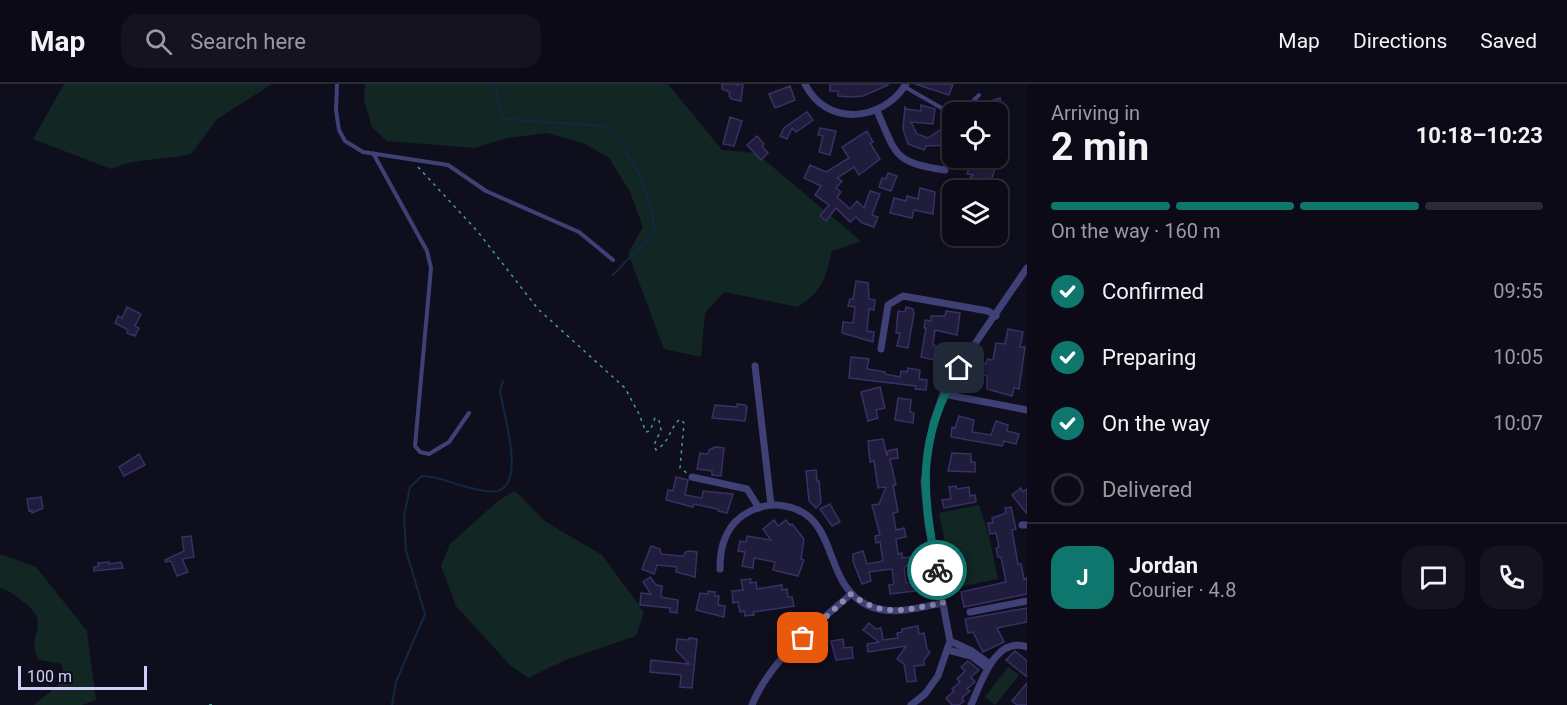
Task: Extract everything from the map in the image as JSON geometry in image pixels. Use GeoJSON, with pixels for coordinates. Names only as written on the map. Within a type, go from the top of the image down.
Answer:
{"type":"FeatureCollection","features":[{"type":"Feature","properties":{"kind":"street"},"geometry":{"type":"LineString","coordinates":[[806,84],[826,107],[858,115],[877,111],[893,100],[905,86]]}},
{"type":"Feature","properties":{"kind":"street"},"geometry":{"type":"LineString","coordinates":[[877,111],[896,152],[904,160],[920,166],[945,170]]}},
{"type":"Feature","properties":{"kind":"street"},"geometry":{"type":"LineString","coordinates":[[911,705],[925,694],[938,676],[950,640],[928,524],[924,482],[933,423],[943,394],[1027,268]]}},
{"type":"Feature","properties":{"kind":"street"},"geometry":{"type":"LineString","coordinates":[[881,349],[888,305],[903,296],[988,311],[996,316]]}},
{"type":"Feature","properties":{"kind":"street"},"geometry":{"type":"LineString","coordinates":[[755,366],[771,505]]}},
{"type":"Feature","properties":{"kind":"street"},"geometry":{"type":"LineString","coordinates":[[943,394],[1027,410]]}},
{"type":"Feature","properties":{"kind":"street"},"geometry":{"type":"LineString","coordinates":[[692,477],[743,487],[750,492],[759,508]]}},
{"type":"Feature","properties":{"kind":"street"},"geometry":{"type":"LineString","coordinates":[[720,569],[720,552],[732,525],[749,512],[759,508],[771,505],[791,508],[811,517],[823,533],[842,583],[851,594],[866,604],[898,612],[943,603]]}},
{"type":"Feature","properties":{"kind":"street"},"geometry":{"type":"LineString","coordinates":[[752,705],[759,689],[782,660],[851,594]]}},
{"type":"Feature","properties":{"kind":"street"},"geometry":{"type":"LineString","coordinates":[[970,612],[1027,601]]}},
{"type":"Feature","properties":{"kind":"street"},"geometry":{"type":"LineString","coordinates":[[950,640],[972,651],[989,666]]}},
{"type":"Feature","properties":{"kind":"street"},"geometry":{"type":"LineString","coordinates":[[971,705],[989,666],[1005,649],[1021,644],[1027,647]]}},
{"type":"Feature","properties":{"kind":"street"},"geometry":{"type":"LineString","coordinates":[[948,650],[971,656],[989,666]]}},
{"type":"Feature","properties":{"kind":"lane"},"geometry":{"type":"LineString","coordinates":[[337,84],[336,110],[339,130],[345,141],[363,152],[448,165],[486,191],[579,232],[613,260]]}},
{"type":"Feature","properties":{"kind":"lane"},"geometry":{"type":"LineString","coordinates":[[905,86],[942,108]]}},
{"type":"Feature","properties":{"kind":"lane"},"geometry":{"type":"LineString","coordinates":[[972,102],[979,95]]}},
{"type":"Feature","properties":{"kind":"lane"},"geometry":{"type":"LineString","coordinates":[[373,153],[427,251],[431,268],[415,446],[420,452],[429,454],[448,442],[469,413]]}},
{"type":"Feature","properties":{"kind":"path"},"geometry":{"type":"LineString","coordinates":[[409,159],[435,183],[478,232],[538,309],[625,388],[646,432],[650,431],[655,418],[659,420],[660,430],[654,445],[656,450],[667,444],[674,424],[680,419],[684,423],[680,468],[692,477]]}},
{"type":"Feature","properties":{"kind":"path"},"geometry":{"type":"LineString","coordinates":[[209,705],[215,704]]}},
{"type":"Feature","properties":{"kind":"green space"},"geometry":{"type":"Polygon","coordinates":[[[64,84],[272,84],[217,119],[191,154],[130,163],[111,169],[33,139],[64,84]]]}},
{"type":"Feature","properties":{"kind":"green space"},"geometry":{"type":"Polygon","coordinates":[[[365,84],[668,84],[722,150],[756,153],[861,241],[832,251],[822,283],[813,295],[798,307],[724,292],[705,313],[701,357],[664,349],[628,253],[643,227],[630,192],[609,158],[583,143],[547,133],[507,138],[475,148],[387,141],[372,127],[364,100],[365,84]]]}},
{"type":"Feature","properties":{"kind":"green space"},"geometry":{"type":"Polygon","coordinates":[[[515,491],[546,522],[602,555],[644,612],[636,636],[568,659],[528,678],[509,664],[456,606],[441,566],[450,544],[499,500],[515,491]]]}},
{"type":"Feature","properties":{"kind":"green space"},"geometry":{"type":"Polygon","coordinates":[[[979,505],[989,536],[998,579],[954,588],[939,513],[979,505]]]}},
{"type":"Feature","properties":{"kind":"green space"},"geometry":{"type":"Polygon","coordinates":[[[0,554],[36,567],[87,631],[96,700],[82,705],[34,705],[58,684],[61,679],[62,664],[39,660],[34,644],[38,623],[36,616],[31,608],[19,598],[0,588],[0,554]]]}},
{"type":"Feature","properties":{"kind":"green space"},"geometry":{"type":"Polygon","coordinates":[[[1008,667],[1019,675],[995,705],[985,697],[1008,667]]]}},
{"type":"Feature","properties":{"kind":"building"},"geometry":{"type":"Polygon","coordinates":[[[722,84],[737,84],[737,86],[743,84],[741,101],[732,99],[729,96],[730,92],[722,89],[722,84]]]}},
{"type":"Feature","properties":{"kind":"building"},"geometry":{"type":"Polygon","coordinates":[[[830,84],[888,85],[863,96],[850,97],[838,96],[838,91],[830,91],[830,84]]]}},
{"type":"Feature","properties":{"kind":"building"},"geometry":{"type":"Polygon","coordinates":[[[915,84],[953,84],[949,95],[915,84]]]}},
{"type":"Feature","properties":{"kind":"building"},"geometry":{"type":"Polygon","coordinates":[[[790,86],[795,100],[775,108],[769,94],[790,86]]]}},
{"type":"Feature","properties":{"kind":"building"},"geometry":{"type":"Polygon","coordinates":[[[1000,98],[1001,102],[987,102],[1000,98]]]}},
{"type":"Feature","properties":{"kind":"building"},"geometry":{"type":"Polygon","coordinates":[[[921,105],[935,109],[933,124],[911,122],[917,134],[928,138],[942,129],[942,145],[926,146],[924,150],[908,144],[903,129],[905,106],[906,109],[921,111],[921,105]]]}},
{"type":"Feature","properties":{"kind":"building"},"geometry":{"type":"Polygon","coordinates":[[[807,112],[813,120],[796,132],[792,128],[787,139],[780,136],[784,128],[807,112]]]}},
{"type":"Feature","properties":{"kind":"building"},"geometry":{"type":"Polygon","coordinates":[[[730,117],[742,121],[734,146],[723,144],[730,117]]]}},
{"type":"Feature","properties":{"kind":"building"},"geometry":{"type":"Polygon","coordinates":[[[820,128],[836,131],[830,155],[819,152],[823,136],[818,135],[820,128]]]}},
{"type":"Feature","properties":{"kind":"building"},"geometry":{"type":"Polygon","coordinates":[[[867,131],[873,142],[870,143],[880,159],[859,175],[854,167],[837,178],[842,181],[836,188],[841,192],[837,197],[850,209],[857,201],[864,208],[870,191],[880,194],[872,215],[878,217],[874,227],[862,223],[856,217],[850,222],[836,208],[826,221],[820,216],[829,205],[815,195],[821,186],[804,178],[810,165],[826,172],[849,158],[842,147],[867,131]]]}},
{"type":"Feature","properties":{"kind":"building"},"geometry":{"type":"Polygon","coordinates":[[[757,136],[768,153],[761,160],[747,145],[757,136]]]}},
{"type":"Feature","properties":{"kind":"building"},"geometry":{"type":"Polygon","coordinates":[[[969,168],[995,169],[991,180],[968,180],[973,175],[967,174],[969,168]]]}},
{"type":"Feature","properties":{"kind":"building"},"geometry":{"type":"Polygon","coordinates":[[[888,173],[897,176],[891,191],[879,187],[882,178],[886,179],[888,173]]]}},
{"type":"Feature","properties":{"kind":"building"},"geometry":{"type":"Polygon","coordinates":[[[920,188],[935,192],[933,214],[914,210],[912,218],[890,213],[894,198],[906,201],[907,196],[918,199],[920,188]]]}},
{"type":"Feature","properties":{"kind":"building"},"geometry":{"type":"Polygon","coordinates":[[[856,281],[868,283],[869,299],[875,300],[874,310],[869,309],[867,331],[874,332],[873,342],[842,333],[843,322],[853,323],[855,307],[848,306],[850,299],[853,299],[856,281]]]}},
{"type":"Feature","properties":{"kind":"building"},"geometry":{"type":"Polygon","coordinates":[[[127,307],[141,314],[135,326],[139,328],[135,336],[127,333],[128,330],[115,323],[118,316],[122,318],[127,307]]]}},
{"type":"Feature","properties":{"kind":"building"},"geometry":{"type":"Polygon","coordinates":[[[906,307],[913,309],[914,313],[908,348],[897,346],[900,333],[896,333],[898,311],[905,312],[906,307]]]}},
{"type":"Feature","properties":{"kind":"building"},"geometry":{"type":"Polygon","coordinates":[[[946,311],[960,313],[957,335],[935,330],[933,344],[938,350],[945,352],[943,362],[921,357],[926,328],[924,328],[925,320],[931,321],[931,316],[945,316],[946,311]]]}},
{"type":"Feature","properties":{"kind":"building"},"geometry":{"type":"Polygon","coordinates":[[[1008,329],[1023,332],[1020,347],[1025,347],[1019,389],[1014,388],[1012,396],[987,389],[987,376],[978,373],[980,363],[986,364],[987,359],[993,360],[996,343],[1005,344],[1008,329]]]}},
{"type":"Feature","properties":{"kind":"building"},"geometry":{"type":"Polygon","coordinates":[[[851,357],[869,359],[867,369],[900,377],[901,371],[907,372],[908,368],[920,370],[919,379],[927,380],[926,390],[915,389],[916,386],[849,378],[851,357]]]}},
{"type":"Feature","properties":{"kind":"building"},"geometry":{"type":"Polygon","coordinates":[[[880,387],[885,408],[876,410],[878,418],[868,421],[861,392],[880,387]]]}},
{"type":"Feature","properties":{"kind":"building"},"geometry":{"type":"Polygon","coordinates":[[[898,398],[911,400],[910,412],[914,413],[913,423],[895,420],[898,398]]]}},
{"type":"Feature","properties":{"kind":"building"},"geometry":{"type":"Polygon","coordinates":[[[737,404],[747,407],[745,421],[712,418],[715,405],[737,407],[737,404]]]}},
{"type":"Feature","properties":{"kind":"building"},"geometry":{"type":"Polygon","coordinates":[[[959,416],[974,420],[972,432],[991,435],[996,421],[1008,425],[1007,431],[1019,434],[1016,444],[1004,441],[1002,446],[951,437],[952,427],[955,428],[959,416]]]}},
{"type":"Feature","properties":{"kind":"building"},"geometry":{"type":"Polygon","coordinates":[[[883,439],[887,456],[888,451],[897,449],[898,458],[890,459],[896,485],[893,485],[898,512],[893,513],[896,530],[904,528],[906,537],[896,539],[898,554],[902,553],[902,558],[910,557],[911,565],[904,567],[906,583],[914,582],[915,591],[890,594],[889,585],[894,584],[892,569],[869,572],[871,581],[862,584],[853,561],[853,554],[863,551],[867,564],[883,561],[880,542],[876,543],[875,536],[880,535],[872,505],[879,504],[886,487],[878,488],[874,461],[870,462],[868,441],[883,439]]]}},
{"type":"Feature","properties":{"kind":"building"},"geometry":{"type":"Polygon","coordinates":[[[715,447],[724,448],[721,476],[712,475],[712,471],[697,469],[700,453],[708,454],[709,450],[715,447]]]}},
{"type":"Feature","properties":{"kind":"building"},"geometry":{"type":"Polygon","coordinates":[[[952,453],[971,454],[971,462],[975,462],[975,472],[948,471],[952,453]]]}},
{"type":"Feature","properties":{"kind":"building"},"geometry":{"type":"Polygon","coordinates":[[[139,454],[145,465],[124,476],[119,467],[139,454]]]}},
{"type":"Feature","properties":{"kind":"building"},"geometry":{"type":"Polygon","coordinates":[[[816,470],[821,503],[816,508],[809,501],[806,471],[816,470]]]}},
{"type":"Feature","properties":{"kind":"building"},"geometry":{"type":"Polygon","coordinates":[[[676,477],[688,480],[685,495],[702,498],[703,491],[733,494],[727,513],[718,511],[718,509],[694,504],[693,507],[666,500],[668,490],[673,491],[676,477]]]}},
{"type":"Feature","properties":{"kind":"building"},"geometry":{"type":"Polygon","coordinates":[[[956,486],[957,489],[969,487],[970,496],[975,495],[976,502],[944,508],[942,500],[951,499],[949,487],[956,486]]]}},
{"type":"Feature","properties":{"kind":"building"},"geometry":{"type":"Polygon","coordinates":[[[1021,488],[1023,492],[1027,489],[1027,514],[1012,495],[1021,488]]]}},
{"type":"Feature","properties":{"kind":"building"},"geometry":{"type":"Polygon","coordinates":[[[41,497],[43,508],[32,513],[32,510],[29,511],[27,499],[41,497]]]}},
{"type":"Feature","properties":{"kind":"building"},"geometry":{"type":"Polygon","coordinates":[[[830,504],[840,522],[832,526],[820,509],[830,504]]]}},
{"type":"Feature","properties":{"kind":"building"},"geometry":{"type":"Polygon","coordinates":[[[1011,507],[1016,529],[1012,530],[1018,564],[1021,564],[1024,579],[1027,578],[1027,594],[964,607],[961,592],[1006,582],[1001,557],[998,557],[996,548],[999,547],[996,533],[990,534],[988,523],[993,523],[992,518],[1006,513],[1005,508],[1011,507]]]}},
{"type":"Feature","properties":{"kind":"building"},"geometry":{"type":"Polygon","coordinates":[[[774,520],[778,526],[786,520],[804,539],[801,559],[804,560],[798,576],[773,570],[775,562],[754,558],[753,568],[742,566],[745,552],[738,551],[740,541],[746,542],[747,536],[771,540],[763,529],[774,520]]]}},
{"type":"Feature","properties":{"kind":"building"},"geometry":{"type":"Polygon","coordinates":[[[191,536],[194,557],[182,559],[188,572],[177,576],[171,561],[166,562],[165,560],[184,551],[182,537],[191,536]]]}},
{"type":"Feature","properties":{"kind":"building"},"geometry":{"type":"Polygon","coordinates":[[[651,546],[660,549],[661,554],[684,556],[685,552],[697,552],[695,577],[676,572],[677,567],[657,565],[654,574],[642,569],[651,546]]]}},
{"type":"Feature","properties":{"kind":"building"},"geometry":{"type":"Polygon","coordinates":[[[109,562],[109,564],[121,562],[123,568],[94,571],[94,567],[99,566],[98,563],[109,562]]]}},
{"type":"Feature","properties":{"kind":"building"},"geometry":{"type":"Polygon","coordinates":[[[650,577],[656,585],[662,586],[661,597],[678,600],[677,613],[670,612],[670,608],[640,605],[641,593],[651,594],[643,582],[650,577]]]}},
{"type":"Feature","properties":{"kind":"building"},"geometry":{"type":"Polygon","coordinates":[[[751,579],[750,583],[756,582],[757,589],[782,585],[782,590],[787,589],[788,597],[792,597],[794,606],[753,612],[754,615],[745,616],[744,611],[740,612],[738,602],[733,603],[732,591],[743,590],[741,580],[751,579]]]}},
{"type":"Feature","properties":{"kind":"building"},"geometry":{"type":"Polygon","coordinates":[[[708,591],[715,592],[715,596],[719,596],[718,605],[725,606],[724,617],[696,610],[700,593],[708,594],[708,591]]]}},
{"type":"Feature","properties":{"kind":"building"},"geometry":{"type":"Polygon","coordinates":[[[1027,608],[1027,622],[997,628],[1004,642],[983,652],[973,632],[968,633],[965,619],[1027,608]]]}},
{"type":"Feature","properties":{"kind":"building"},"geometry":{"type":"Polygon","coordinates":[[[869,623],[876,629],[881,628],[883,640],[898,638],[897,633],[902,632],[902,629],[918,626],[919,634],[924,633],[927,649],[930,652],[924,660],[924,665],[914,666],[916,681],[907,682],[904,664],[897,659],[906,646],[868,652],[867,644],[879,642],[863,630],[869,623]]]}},
{"type":"Feature","properties":{"kind":"building"},"geometry":{"type":"Polygon","coordinates":[[[689,638],[697,639],[692,688],[680,687],[681,675],[650,672],[651,660],[689,664],[676,650],[677,639],[689,640],[689,638]]]}},
{"type":"Feature","properties":{"kind":"building"},"geometry":{"type":"Polygon","coordinates":[[[843,639],[844,648],[852,647],[853,658],[836,660],[831,641],[843,639]]]}},
{"type":"Feature","properties":{"kind":"building"},"geometry":{"type":"Polygon","coordinates":[[[1015,651],[1027,661],[1027,677],[1006,660],[1015,651]]]}},
{"type":"Feature","properties":{"kind":"building"},"geometry":{"type":"Polygon","coordinates":[[[968,661],[979,670],[971,677],[975,682],[967,689],[970,691],[962,698],[964,701],[959,705],[952,705],[946,698],[960,682],[957,679],[965,671],[961,667],[968,661]]]}},
{"type":"Feature","properties":{"kind":"building"},"geometry":{"type":"Polygon","coordinates":[[[1027,683],[1027,705],[1017,705],[1012,701],[1027,683]]]}},
{"type":"Feature","properties":{"kind":"waterway"},"geometry":{"type":"LineString","coordinates":[[494,84],[503,119],[603,126],[623,147],[644,188],[655,231],[613,275]]}},
{"type":"Feature","properties":{"kind":"waterway"},"geometry":{"type":"LineString","coordinates":[[392,705],[396,682],[425,614],[406,551],[404,516],[410,487],[422,476],[435,477],[465,487],[488,491],[498,491],[506,485],[511,475],[512,461],[500,391],[503,381]]}},
{"type":"Feature","properties":{"kind":"way so far"},"geometry":{"type":"LineString","coordinates":[[803,638],[851,594],[876,609],[887,611],[898,612],[943,603],[937,570]]}},
{"type":"Feature","properties":{"kind":"route"},"geometry":{"type":"LineString","coordinates":[[937,570],[928,524],[924,482],[933,423],[943,394],[959,368]]}}]}
